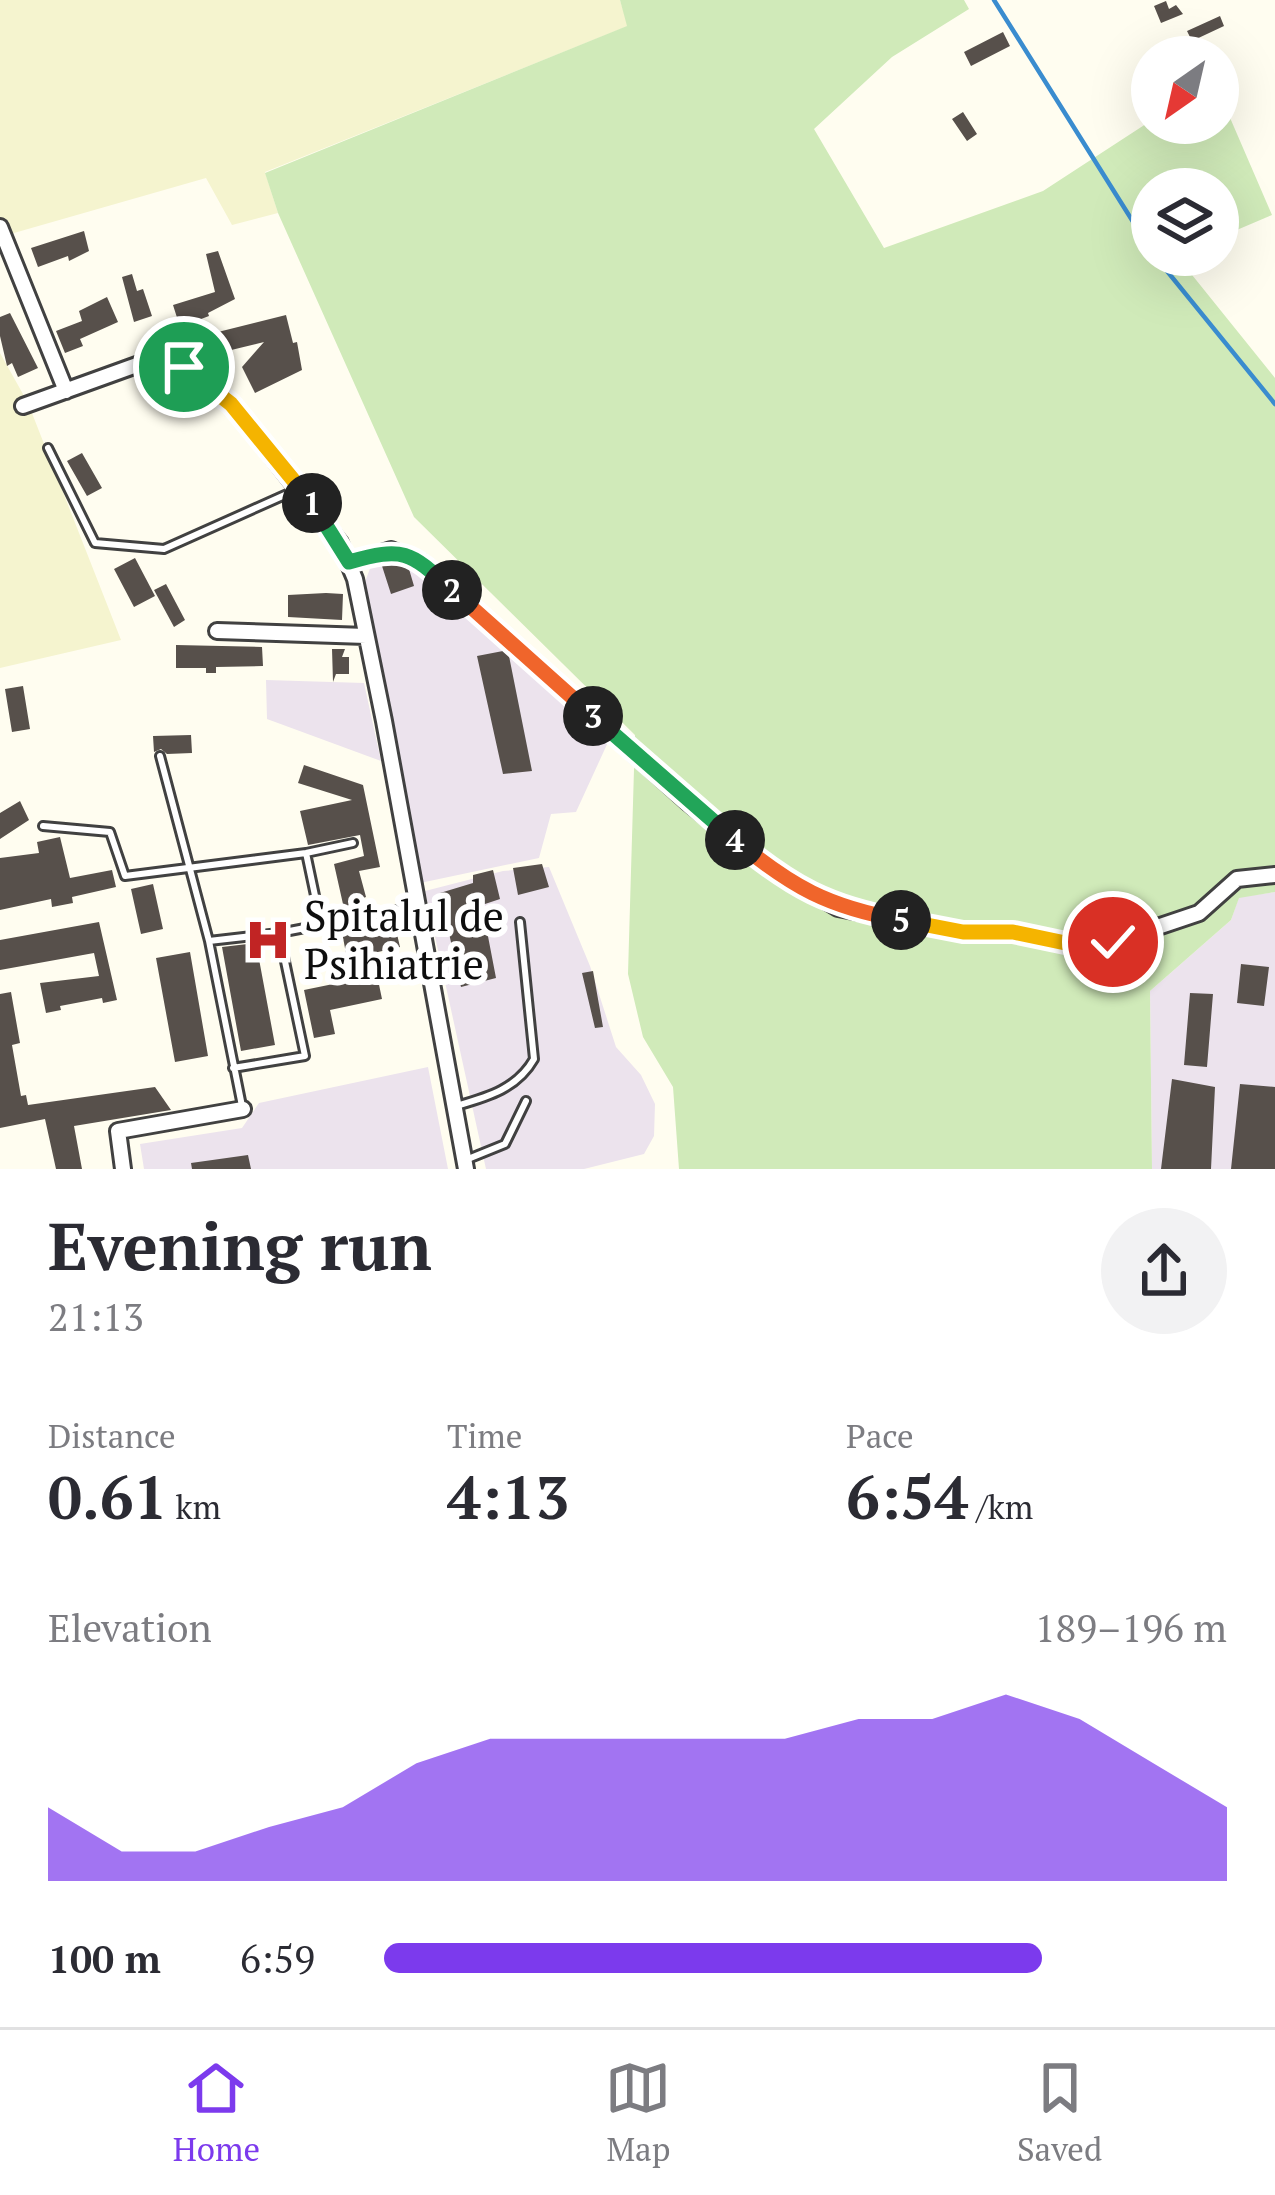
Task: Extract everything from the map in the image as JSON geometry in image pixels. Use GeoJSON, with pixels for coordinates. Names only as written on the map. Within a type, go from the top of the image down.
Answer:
{"type":"FeatureCollection","features":[{"type":"Feature","properties":{"kind":"street"},"geometry":{"type":"LineString","coordinates":[[0,227],[66,391]]}},
{"type":"Feature","properties":{"kind":"street"},"geometry":{"type":"LineString","coordinates":[[23,406],[146,362],[184,367],[231,404],[325,520],[349,562],[367,636],[465,1165]]}},
{"type":"Feature","properties":{"kind":"street"},"geometry":{"type":"LineString","coordinates":[[349,562],[391,550],[421,562],[689,803],[762,862],[838,908],[963,932],[1013,932],[1075,945],[1113,942],[1199,913],[1238,879],[1275,875]]}},
{"type":"Feature","properties":{"kind":"street"},"geometry":{"type":"LineString","coordinates":[[218,632],[367,636]]}},
{"type":"Feature","properties":{"kind":"street"},"geometry":{"type":"LineString","coordinates":[[123,1169],[118,1131],[243,1109]]}},
{"type":"Feature","properties":{"kind":"lane"},"geometry":{"type":"LineString","coordinates":[[48,448],[95,543],[164,549],[300,488]]}},
{"type":"Feature","properties":{"kind":"lane"},"geometry":{"type":"LineString","coordinates":[[160,756],[209,941],[243,1109]]}},
{"type":"Feature","properties":{"kind":"lane"},"geometry":{"type":"LineString","coordinates":[[43,826],[110,832],[125,876],[353,843]]}},
{"type":"Feature","properties":{"kind":"lane"},"geometry":{"type":"LineString","coordinates":[[307,853],[321,924]]}},
{"type":"Feature","properties":{"kind":"lane"},"geometry":{"type":"LineString","coordinates":[[209,941],[404,909]]}},
{"type":"Feature","properties":{"kind":"lane"},"geometry":{"type":"LineString","coordinates":[[456,1106],[496,1095],[534,1059],[520,922]]}},
{"type":"Feature","properties":{"kind":"lane"},"geometry":{"type":"LineString","coordinates":[[233,1068],[305,1056],[279,933]]}},
{"type":"Feature","properties":{"kind":"lane"},"geometry":{"type":"LineString","coordinates":[[465,1165],[505,1144],[526,1101]]}},
{"type":"Feature","properties":{"kind":"shaded area"},"geometry":{"type":"Polygon","coordinates":[[[407,559],[609,740],[576,812],[551,814],[539,858],[420,883],[363,587],[371,566],[407,559]]]}},
{"type":"Feature","properties":{"kind":"shaded area"},"geometry":{"type":"Polygon","coordinates":[[[266,680],[364,683],[381,761],[267,719],[266,680]]]}},
{"type":"Feature","properties":{"kind":"shaded area"},"geometry":{"type":"Polygon","coordinates":[[[549,867],[590,966],[616,1047],[641,1075],[655,1104],[654,1136],[644,1154],[584,1169],[486,1169],[425,891],[503,871],[549,867]]]}},
{"type":"Feature","properties":{"kind":"shaded area"},"geometry":{"type":"Polygon","coordinates":[[[1275,892],[1275,1169],[1152,1169],[1150,991],[1231,920],[1239,897],[1275,892]]]}},
{"type":"Feature","properties":{"kind":"shaded area"},"geometry":{"type":"Polygon","coordinates":[[[428,1067],[448,1169],[144,1169],[140,1144],[242,1128],[259,1103],[428,1067]]]}},
{"type":"Feature","properties":{"kind":"green space"},"geometry":{"type":"Polygon","coordinates":[[[0,0],[620,0],[628,26],[265,172],[278,213],[232,225],[206,178],[0,237],[0,0]]]}},
{"type":"Feature","properties":{"kind":"green space"},"geometry":{"type":"Polygon","coordinates":[[[620,0],[964,0],[969,9],[892,57],[814,129],[884,248],[1043,191],[1131,134],[1131,144],[1239,144],[1239,139],[1272,215],[1239,229],[1239,168],[1131,168],[1131,276],[1193,276],[1275,378],[1275,892],[1239,898],[1231,920],[1150,991],[1152,1169],[679,1169],[673,1087],[643,1037],[628,974],[635,735],[414,517],[278,213],[265,173],[627,26],[620,0]]]}},
{"type":"Feature","properties":{"kind":"green space"},"geometry":{"type":"Polygon","coordinates":[[[0,353],[28,403],[121,640],[0,668],[0,353]]]}},
{"type":"Feature","properties":{"kind":"building"},"geometry":{"type":"Polygon","coordinates":[[[1166,1],[1169,9],[1176,5],[1183,14],[1161,23],[1154,6],[1166,1]]]}},
{"type":"Feature","properties":{"kind":"building"},"geometry":{"type":"Polygon","coordinates":[[[1220,16],[1224,26],[1203,36],[1190,36],[1187,31],[1220,16]]]}},
{"type":"Feature","properties":{"kind":"building"},"geometry":{"type":"Polygon","coordinates":[[[1003,32],[1010,46],[971,66],[964,52],[1003,32]]]}},
{"type":"Feature","properties":{"kind":"building"},"geometry":{"type":"Polygon","coordinates":[[[963,112],[977,134],[967,141],[952,119],[963,112]]]}},
{"type":"Feature","properties":{"kind":"building"},"geometry":{"type":"Polygon","coordinates":[[[84,231],[89,251],[38,267],[31,248],[84,231]]]}},
{"type":"Feature","properties":{"kind":"building"},"geometry":{"type":"Polygon","coordinates":[[[218,251],[235,299],[180,327],[173,305],[215,292],[206,254],[218,251]]]}},
{"type":"Feature","properties":{"kind":"building"},"geometry":{"type":"Polygon","coordinates":[[[132,274],[152,316],[134,322],[122,277],[132,274]]]}},
{"type":"Feature","properties":{"kind":"building"},"geometry":{"type":"Polygon","coordinates":[[[107,297],[118,322],[80,339],[83,346],[65,353],[56,331],[82,321],[79,311],[107,297]]]}},
{"type":"Feature","properties":{"kind":"building"},"geometry":{"type":"Polygon","coordinates":[[[10,313],[38,368],[18,377],[12,363],[7,366],[0,336],[0,317],[10,313]]]}},
{"type":"Feature","properties":{"kind":"building"},"geometry":{"type":"Polygon","coordinates":[[[286,315],[302,370],[255,393],[242,367],[264,342],[223,352],[218,332],[286,315]]]}},
{"type":"Feature","properties":{"kind":"building"},"geometry":{"type":"Polygon","coordinates":[[[82,453],[102,488],[87,496],[67,461],[82,453]]]}},
{"type":"Feature","properties":{"kind":"building"},"geometry":{"type":"Polygon","coordinates":[[[135,558],[155,596],[134,607],[114,569],[135,558]]]}},
{"type":"Feature","properties":{"kind":"building"},"geometry":{"type":"Polygon","coordinates":[[[382,566],[409,569],[414,586],[391,594],[382,566]]]}},
{"type":"Feature","properties":{"kind":"building"},"geometry":{"type":"Polygon","coordinates":[[[166,584],[185,620],[174,627],[154,590],[166,584]]]}},
{"type":"Feature","properties":{"kind":"building"},"geometry":{"type":"Polygon","coordinates":[[[343,594],[342,620],[288,617],[288,595],[343,594]]]}},
{"type":"Feature","properties":{"kind":"building"},"geometry":{"type":"Polygon","coordinates":[[[176,645],[262,647],[263,666],[216,667],[216,673],[206,673],[206,668],[176,668],[176,645]]]}},
{"type":"Feature","properties":{"kind":"building"},"geometry":{"type":"Polygon","coordinates":[[[332,649],[345,649],[342,657],[349,657],[349,674],[336,674],[333,682],[332,649]]]}},
{"type":"Feature","properties":{"kind":"building"},"geometry":{"type":"Polygon","coordinates":[[[503,651],[509,656],[532,771],[503,774],[477,656],[503,651]]]}},
{"type":"Feature","properties":{"kind":"building"},"geometry":{"type":"Polygon","coordinates":[[[23,686],[30,729],[12,732],[5,689],[23,686]]]}},
{"type":"Feature","properties":{"kind":"building"},"geometry":{"type":"Polygon","coordinates":[[[191,735],[192,753],[154,752],[153,736],[191,735]]]}},
{"type":"Feature","properties":{"kind":"building"},"geometry":{"type":"Polygon","coordinates":[[[304,765],[363,785],[380,867],[359,871],[366,897],[356,911],[345,913],[334,864],[364,856],[360,835],[308,845],[300,811],[352,800],[298,783],[304,765]]]}},
{"type":"Feature","properties":{"kind":"building"},"geometry":{"type":"Polygon","coordinates":[[[20,801],[29,820],[0,839],[0,813],[20,801]]]}},
{"type":"Feature","properties":{"kind":"building"},"geometry":{"type":"Polygon","coordinates":[[[60,837],[70,878],[112,870],[116,887],[72,897],[73,903],[52,907],[51,899],[0,910],[0,858],[39,853],[37,842],[60,837]]]}},
{"type":"Feature","properties":{"kind":"building"},"geometry":{"type":"Polygon","coordinates":[[[542,864],[549,887],[518,895],[513,868],[542,864]]]}},
{"type":"Feature","properties":{"kind":"building"},"geometry":{"type":"Polygon","coordinates":[[[493,870],[500,899],[482,905],[496,978],[461,987],[440,893],[473,883],[473,875],[493,870]]]}},
{"type":"Feature","properties":{"kind":"building"},"geometry":{"type":"Polygon","coordinates":[[[153,884],[163,929],[141,934],[131,889],[153,884]]]}},
{"type":"Feature","properties":{"kind":"building"},"geometry":{"type":"Polygon","coordinates":[[[394,921],[400,947],[347,959],[342,932],[394,921]]]}},
{"type":"Feature","properties":{"kind":"building"},"geometry":{"type":"Polygon","coordinates":[[[99,922],[117,1000],[103,1003],[102,998],[46,1013],[40,983],[99,976],[94,953],[0,970],[0,940],[99,922]]]}},
{"type":"Feature","properties":{"kind":"building"},"geometry":{"type":"Polygon","coordinates":[[[256,943],[275,1045],[241,1051],[222,947],[256,943]]]}},
{"type":"Feature","properties":{"kind":"building"},"geometry":{"type":"Polygon","coordinates":[[[190,952],[208,1056],[175,1062],[156,958],[190,952]]]}},
{"type":"Feature","properties":{"kind":"building"},"geometry":{"type":"Polygon","coordinates":[[[1241,964],[1269,967],[1264,1006],[1237,1003],[1241,964]]]}},
{"type":"Feature","properties":{"kind":"building"},"geometry":{"type":"Polygon","coordinates":[[[593,971],[603,1027],[595,1028],[582,973],[593,971]]]}},
{"type":"Feature","properties":{"kind":"building"},"geometry":{"type":"Polygon","coordinates":[[[377,975],[382,999],[330,1010],[335,1034],[314,1038],[304,990],[377,975]]]}},
{"type":"Feature","properties":{"kind":"building"},"geometry":{"type":"Polygon","coordinates":[[[11,992],[20,1043],[12,1045],[21,1096],[26,1095],[28,1105],[155,1087],[171,1110],[74,1126],[82,1169],[56,1169],[45,1119],[0,1128],[0,994],[11,992]]]}},
{"type":"Feature","properties":{"kind":"building"},"geometry":{"type":"Polygon","coordinates":[[[1190,993],[1213,994],[1207,1067],[1184,1065],[1190,993]]]}},
{"type":"Feature","properties":{"kind":"building"},"geometry":{"type":"Polygon","coordinates":[[[1172,1079],[1215,1087],[1211,1169],[1161,1169],[1172,1079]]]}},
{"type":"Feature","properties":{"kind":"building"},"geometry":{"type":"Polygon","coordinates":[[[1240,1084],[1275,1087],[1275,1169],[1231,1169],[1240,1084]]]}},
{"type":"Feature","properties":{"kind":"building"},"geometry":{"type":"Polygon","coordinates":[[[248,1155],[251,1169],[192,1169],[191,1163],[248,1155]]]}},
{"type":"Feature","properties":{"kind":"waterway"},"geometry":{"type":"LineString","coordinates":[[994,0],[1131,219]]}},
{"type":"Feature","properties":{"kind":"waterway"},"geometry":{"type":"LineString","coordinates":[[1171,276],[1275,404]]}},
{"type":"Feature","properties":{"kind":"place","name":"Spitalul de Psihiatrie"},"geometry":{"type":"Point","coordinates":[268,940]}},
{"type":"Feature","properties":{"kind":"route"},"geometry":{"type":"LineString","coordinates":[[184,367],[231,404],[325,520],[349,562],[391,550],[421,562],[689,803],[762,862],[809,892],[838,908],[963,932],[1013,932],[1075,945],[1113,942]]}}]}
